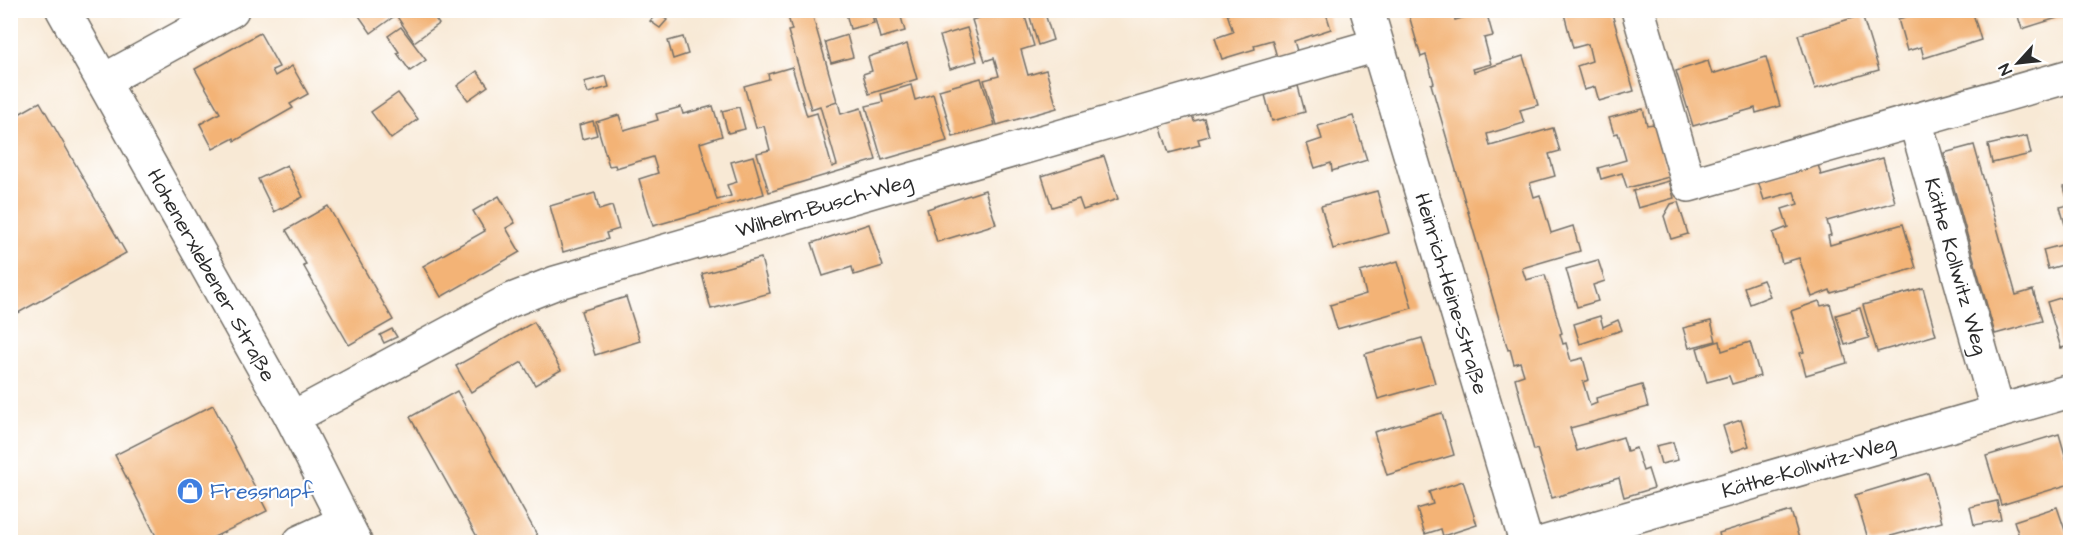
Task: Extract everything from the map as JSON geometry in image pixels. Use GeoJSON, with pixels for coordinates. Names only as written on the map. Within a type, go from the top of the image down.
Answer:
{"type":"FeatureCollection","features":[{"type":"Feature","properties":{"kind":"street","name":"Hohenerxlebener Straße"},"geometry":{"type":"LineString","coordinates":[[63,10],[292,418],[350,532]]}},
{"type":"Feature","properties":{"kind":"street"},"geometry":{"type":"LineString","coordinates":[[103,81],[232,10]]}},
{"type":"Feature","properties":{"kind":"street","name":"Heinrich-Heine-Straße"},"geometry":{"type":"LineString","coordinates":[[1367,10],[1526,543]]}},
{"type":"Feature","properties":{"kind":"street"},"geometry":{"type":"LineString","coordinates":[[1639,14],[1689,185],[2070,76]]}},
{"type":"Feature","properties":{"kind":"street","name":"Wilhelm-Busch-Weg"},"geometry":{"type":"LineString","coordinates":[[292,418],[509,301],[555,283],[1377,45]]}},
{"type":"Feature","properties":{"kind":"street","name":"Käthe Kollwitz Weg"},"geometry":{"type":"LineString","coordinates":[[1915,120],[1998,412]]}},
{"type":"Feature","properties":{"kind":"street","name":"Käthe-Kollwitz-Weg"},"geometry":{"type":"LineString","coordinates":[[1546,543],[2070,391]]}},
{"type":"Feature","properties":{"kind":"street"},"geometry":{"type":"LineString","coordinates":[[300,543],[350,532]]}},
{"type":"Feature","properties":{"kind":"building"},"geometry":{"type":"Polygon","coordinates":[[[355,10],[429,10],[439,24],[414,42],[396,15],[371,33],[355,10]]]}},
{"type":"Feature","properties":{"kind":"building"},"geometry":{"type":"Polygon","coordinates":[[[786,10],[811,10],[837,101],[826,105],[838,102],[841,114],[861,108],[876,160],[769,192],[757,153],[770,150],[764,126],[756,128],[744,86],[769,79],[768,74],[792,67],[807,116],[817,113],[832,167],[837,165],[820,106],[811,109],[788,31],[792,30],[786,10]]]}},
{"type":"Feature","properties":{"kind":"building"},"geometry":{"type":"Polygon","coordinates":[[[853,10],[871,10],[874,23],[850,29],[846,13],[853,10]]]}},
{"type":"Feature","properties":{"kind":"building"},"geometry":{"type":"Polygon","coordinates":[[[899,10],[905,31],[880,38],[873,11],[899,10]]]}},
{"type":"Feature","properties":{"kind":"building"},"geometry":{"type":"Polygon","coordinates":[[[1003,10],[1023,10],[1034,46],[1021,50],[1028,75],[1046,70],[1057,108],[997,125],[984,80],[999,76],[994,58],[985,61],[972,20],[1003,10]]]}},
{"type":"Feature","properties":{"kind":"building"},"geometry":{"type":"Polygon","coordinates":[[[1028,10],[1044,10],[1053,40],[1038,45],[1028,10]]]}},
{"type":"Feature","properties":{"kind":"building"},"geometry":{"type":"Polygon","coordinates":[[[1226,10],[1325,10],[1331,29],[1294,41],[1297,51],[1277,57],[1272,40],[1254,45],[1255,49],[1222,59],[1215,38],[1233,32],[1226,10]]]}},
{"type":"Feature","properties":{"kind":"building"},"geometry":{"type":"Polygon","coordinates":[[[1452,10],[1455,20],[1486,11],[1493,36],[1484,38],[1491,64],[1473,69],[1474,72],[1523,56],[1538,105],[1520,110],[1524,123],[1487,134],[1490,146],[1553,128],[1560,151],[1549,154],[1555,176],[1530,183],[1534,197],[1540,195],[1551,233],[1573,226],[1580,251],[1522,268],[1526,280],[1545,275],[1562,333],[1560,334],[1563,344],[1566,343],[1571,361],[1583,358],[1589,380],[1583,382],[1590,406],[1597,403],[1596,398],[1642,385],[1648,407],[1570,428],[1577,451],[1623,437],[1627,451],[1636,448],[1643,471],[1648,469],[1654,488],[1624,497],[1619,478],[1552,498],[1537,449],[1534,450],[1515,378],[1524,375],[1520,362],[1514,364],[1510,349],[1508,350],[1431,84],[1434,83],[1426,55],[1421,57],[1408,12],[1452,10]]]}},
{"type":"Feature","properties":{"kind":"building"},"geometry":{"type":"Polygon","coordinates":[[[1563,10],[1611,10],[1634,91],[1599,101],[1595,87],[1584,90],[1577,66],[1592,61],[1588,44],[1573,48],[1563,10]]]}},
{"type":"Feature","properties":{"kind":"building"},"geometry":{"type":"Polygon","coordinates":[[[1911,10],[1972,10],[1981,40],[1924,58],[1921,47],[1907,51],[1898,19],[1912,15],[1911,10]]]}},
{"type":"Feature","properties":{"kind":"building"},"geometry":{"type":"Polygon","coordinates":[[[2016,10],[2070,10],[2070,14],[2022,29],[2016,10]]]}},
{"type":"Feature","properties":{"kind":"building"},"geometry":{"type":"Polygon","coordinates":[[[657,13],[667,20],[660,28],[650,21],[657,13]]]}},
{"type":"Feature","properties":{"kind":"building"},"geometry":{"type":"Polygon","coordinates":[[[1862,15],[1879,70],[1815,89],[1798,35],[1862,15]]]}},
{"type":"Feature","properties":{"kind":"building"},"geometry":{"type":"Polygon","coordinates":[[[401,27],[426,60],[410,71],[388,36],[401,27]]]}},
{"type":"Feature","properties":{"kind":"building"},"geometry":{"type":"Polygon","coordinates":[[[967,28],[977,61],[950,69],[940,36],[967,28]]]}},
{"type":"Feature","properties":{"kind":"building"},"geometry":{"type":"Polygon","coordinates":[[[260,33],[279,67],[272,70],[275,76],[292,66],[308,94],[290,104],[293,108],[235,141],[234,138],[213,149],[200,124],[220,113],[195,69],[260,33]]]}},
{"type":"Feature","properties":{"kind":"building"},"geometry":{"type":"Polygon","coordinates":[[[847,35],[853,57],[831,63],[825,42],[847,35]]]}},
{"type":"Feature","properties":{"kind":"building"},"geometry":{"type":"Polygon","coordinates":[[[683,37],[688,54],[673,59],[668,41],[683,37]]]}},
{"type":"Feature","properties":{"kind":"building"},"geometry":{"type":"Polygon","coordinates":[[[907,44],[917,79],[869,94],[863,74],[872,71],[868,57],[907,44]]]}},
{"type":"Feature","properties":{"kind":"building"},"geometry":{"type":"Polygon","coordinates":[[[1766,57],[1780,106],[1756,113],[1755,108],[1693,126],[1676,71],[1708,61],[1712,74],[1766,57]]]}},
{"type":"Feature","properties":{"kind":"building"},"geometry":{"type":"Polygon","coordinates":[[[477,71],[488,86],[468,100],[457,86],[477,71]]]}},
{"type":"Feature","properties":{"kind":"building"},"geometry":{"type":"Polygon","coordinates":[[[606,76],[609,87],[588,93],[584,82],[606,76]]]}},
{"type":"Feature","properties":{"kind":"building"},"geometry":{"type":"Polygon","coordinates":[[[981,78],[995,125],[953,137],[939,90],[981,78]]]}},
{"type":"Feature","properties":{"kind":"building"},"geometry":{"type":"Polygon","coordinates":[[[911,85],[915,100],[933,94],[947,141],[882,160],[866,106],[883,102],[881,94],[911,85]]]}},
{"type":"Feature","properties":{"kind":"building"},"geometry":{"type":"Polygon","coordinates":[[[1298,86],[1305,112],[1272,121],[1265,95],[1298,86]]]}},
{"type":"Feature","properties":{"kind":"building"},"geometry":{"type":"Polygon","coordinates":[[[398,93],[418,119],[391,139],[371,112],[398,93]]]}},
{"type":"Feature","properties":{"kind":"building"},"geometry":{"type":"Polygon","coordinates":[[[40,102],[126,253],[18,313],[10,301],[10,119],[40,102]]]}},
{"type":"Feature","properties":{"kind":"building"},"geometry":{"type":"Polygon","coordinates":[[[713,106],[722,136],[700,143],[717,200],[731,196],[727,185],[737,182],[731,162],[753,156],[764,194],[653,226],[639,179],[658,173],[653,157],[616,168],[615,165],[609,166],[596,122],[619,115],[624,130],[658,120],[656,114],[681,107],[683,114],[713,106]]]}},
{"type":"Feature","properties":{"kind":"building"},"geometry":{"type":"Polygon","coordinates":[[[739,107],[745,129],[728,133],[722,111],[739,107]]]}},
{"type":"Feature","properties":{"kind":"building"},"geometry":{"type":"Polygon","coordinates":[[[1643,109],[1647,125],[1654,124],[1669,177],[1627,188],[1622,173],[1601,179],[1598,168],[1626,160],[1618,133],[1614,134],[1609,118],[1643,109]]]}},
{"type":"Feature","properties":{"kind":"building"},"geometry":{"type":"Polygon","coordinates":[[[1192,115],[1194,121],[1204,118],[1209,136],[1198,139],[1200,145],[1169,153],[1160,124],[1192,115]]]}},
{"type":"Feature","properties":{"kind":"building"},"geometry":{"type":"Polygon","coordinates":[[[1353,116],[1367,160],[1332,171],[1331,163],[1315,168],[1307,144],[1322,139],[1318,126],[1353,116]]]}},
{"type":"Feature","properties":{"kind":"building"},"geometry":{"type":"Polygon","coordinates":[[[593,121],[597,135],[582,139],[579,125],[593,121]]]}},
{"type":"Feature","properties":{"kind":"building"},"geometry":{"type":"Polygon","coordinates":[[[2027,136],[2031,154],[1992,163],[1988,145],[2027,136]]]}},
{"type":"Feature","properties":{"kind":"building"},"geometry":{"type":"Polygon","coordinates":[[[1974,145],[2016,295],[2033,290],[2042,321],[1995,334],[1944,153],[1974,145]]]}},
{"type":"Feature","properties":{"kind":"building"},"geometry":{"type":"Polygon","coordinates":[[[1104,156],[1118,199],[1083,210],[1079,199],[1052,207],[1042,176],[1104,156]]]}},
{"type":"Feature","properties":{"kind":"building"},"geometry":{"type":"Polygon","coordinates":[[[1883,158],[1895,202],[1827,221],[1831,235],[1828,236],[1830,245],[1903,224],[1916,268],[1831,293],[1830,290],[1812,297],[1799,258],[1782,263],[1773,233],[1788,227],[1782,209],[1798,204],[1794,192],[1764,200],[1757,178],[1817,161],[1821,175],[1883,158]]]}},
{"type":"Feature","properties":{"kind":"building"},"geometry":{"type":"Polygon","coordinates":[[[287,165],[303,197],[274,212],[258,179],[287,165]]]}},
{"type":"Feature","properties":{"kind":"building"},"geometry":{"type":"Polygon","coordinates":[[[1669,181],[1674,198],[1638,208],[1633,191],[1669,181]]]}},
{"type":"Feature","properties":{"kind":"building"},"geometry":{"type":"Polygon","coordinates":[[[2070,186],[2070,242],[2060,207],[2069,205],[2064,187],[2070,186]]]}},
{"type":"Feature","properties":{"kind":"building"},"geometry":{"type":"Polygon","coordinates":[[[985,190],[996,224],[937,242],[927,209],[985,190]]]}},
{"type":"Feature","properties":{"kind":"building"},"geometry":{"type":"Polygon","coordinates":[[[1377,191],[1389,233],[1333,249],[1321,206],[1377,191]]]}},
{"type":"Feature","properties":{"kind":"building"},"geometry":{"type":"Polygon","coordinates":[[[595,193],[599,210],[612,206],[619,229],[606,233],[608,239],[563,252],[550,206],[595,193]]]}},
{"type":"Feature","properties":{"kind":"building"},"geometry":{"type":"Polygon","coordinates":[[[499,196],[515,223],[506,228],[520,252],[441,297],[423,266],[485,231],[473,211],[499,196]]]}},
{"type":"Feature","properties":{"kind":"building"},"geometry":{"type":"Polygon","coordinates":[[[1678,202],[1688,234],[1671,239],[1664,216],[1671,204],[1678,202]]]}},
{"type":"Feature","properties":{"kind":"building"},"geometry":{"type":"Polygon","coordinates":[[[328,206],[393,320],[349,345],[303,265],[306,264],[286,230],[328,206]]]}},
{"type":"Feature","properties":{"kind":"building"},"geometry":{"type":"Polygon","coordinates":[[[869,224],[883,266],[854,275],[852,267],[823,276],[812,243],[869,224]]]}},
{"type":"Feature","properties":{"kind":"building"},"geometry":{"type":"Polygon","coordinates":[[[2069,243],[2070,263],[2048,269],[2043,250],[2069,243]]]}},
{"type":"Feature","properties":{"kind":"building"},"geometry":{"type":"Polygon","coordinates":[[[761,258],[770,293],[711,309],[702,274],[761,258]]]}},
{"type":"Feature","properties":{"kind":"building"},"geometry":{"type":"Polygon","coordinates":[[[1598,260],[1605,281],[1593,285],[1598,301],[1577,307],[1566,269],[1598,260]]]}},
{"type":"Feature","properties":{"kind":"building"},"geometry":{"type":"Polygon","coordinates":[[[1398,261],[1412,308],[1337,329],[1330,305],[1366,294],[1360,272],[1398,261]]]}},
{"type":"Feature","properties":{"kind":"building"},"geometry":{"type":"Polygon","coordinates":[[[1763,280],[1770,296],[1750,304],[1744,287],[1763,280]]]}},
{"type":"Feature","properties":{"kind":"building"},"geometry":{"type":"Polygon","coordinates":[[[1923,288],[1936,335],[1877,352],[1863,305],[1923,288]]]}},
{"type":"Feature","properties":{"kind":"building"},"geometry":{"type":"Polygon","coordinates":[[[2070,295],[2070,346],[2061,348],[2047,302],[2070,295]]]}},
{"type":"Feature","properties":{"kind":"building"},"geometry":{"type":"Polygon","coordinates":[[[626,297],[640,341],[595,355],[581,311],[626,297]]]}},
{"type":"Feature","properties":{"kind":"building"},"geometry":{"type":"Polygon","coordinates":[[[1819,301],[1821,306],[1830,304],[1847,363],[1806,375],[1800,353],[1804,352],[1791,311],[1819,301]]]}},
{"type":"Feature","properties":{"kind":"building"},"geometry":{"type":"Polygon","coordinates":[[[1860,308],[1869,338],[1845,345],[1836,315],[1860,308]]]}},
{"type":"Feature","properties":{"kind":"building"},"geometry":{"type":"Polygon","coordinates":[[[1600,316],[1603,327],[1618,320],[1622,330],[1580,344],[1574,324],[1600,316]]]}},
{"type":"Feature","properties":{"kind":"building"},"geometry":{"type":"Polygon","coordinates":[[[1711,321],[1716,341],[1689,348],[1683,328],[1711,321]]]}},
{"type":"Feature","properties":{"kind":"building"},"geometry":{"type":"Polygon","coordinates":[[[534,322],[561,370],[535,385],[522,362],[471,392],[456,366],[534,322]]]}},
{"type":"Feature","properties":{"kind":"building"},"geometry":{"type":"Polygon","coordinates":[[[392,329],[397,337],[384,343],[380,335],[392,329]]]}},
{"type":"Feature","properties":{"kind":"building"},"geometry":{"type":"Polygon","coordinates":[[[1422,338],[1435,383],[1378,399],[1365,354],[1422,338]]]}},
{"type":"Feature","properties":{"kind":"building"},"geometry":{"type":"Polygon","coordinates":[[[1720,341],[1722,351],[1750,342],[1760,376],[1732,384],[1729,376],[1707,382],[1697,348],[1720,341]]]}},
{"type":"Feature","properties":{"kind":"building"},"geometry":{"type":"Polygon","coordinates":[[[457,391],[541,542],[480,542],[410,417],[457,391]]]}},
{"type":"Feature","properties":{"kind":"building"},"geometry":{"type":"Polygon","coordinates":[[[213,405],[267,511],[204,542],[159,542],[115,455],[213,405]]]}},
{"type":"Feature","properties":{"kind":"building"},"geometry":{"type":"Polygon","coordinates":[[[1442,413],[1454,455],[1387,475],[1374,432],[1442,413]]]}},
{"type":"Feature","properties":{"kind":"building"},"geometry":{"type":"Polygon","coordinates":[[[1741,420],[1749,446],[1731,452],[1723,426],[1741,420]]]}},
{"type":"Feature","properties":{"kind":"building"},"geometry":{"type":"Polygon","coordinates":[[[2059,434],[2070,472],[2070,484],[2001,505],[1986,456],[2059,434]]]}},
{"type":"Feature","properties":{"kind":"building"},"geometry":{"type":"Polygon","coordinates":[[[1673,442],[1678,460],[1661,464],[1656,446],[1673,442]]]}},
{"type":"Feature","properties":{"kind":"building"},"geometry":{"type":"Polygon","coordinates":[[[1928,473],[1942,522],[1869,542],[1855,495],[1928,473]]]}},
{"type":"Feature","properties":{"kind":"building"},"geometry":{"type":"Polygon","coordinates":[[[1463,481],[1477,525],[1443,536],[1441,529],[1425,534],[1417,509],[1433,504],[1429,492],[1463,481]]]}},
{"type":"Feature","properties":{"kind":"building"},"geometry":{"type":"Polygon","coordinates":[[[1997,501],[2001,520],[1974,525],[1970,507],[1997,501]]]}},
{"type":"Feature","properties":{"kind":"building"},"geometry":{"type":"Polygon","coordinates":[[[2057,507],[2069,542],[2021,542],[2014,521],[2057,507]]]}},
{"type":"Feature","properties":{"kind":"building"},"geometry":{"type":"Polygon","coordinates":[[[1791,511],[1800,542],[1721,542],[1719,533],[1791,511]]]}},
{"type":"Feature","properties":{"kind":"place","name":"Fressnapf"},"geometry":{"type":"Point","coordinates":[190,491]}}]}
